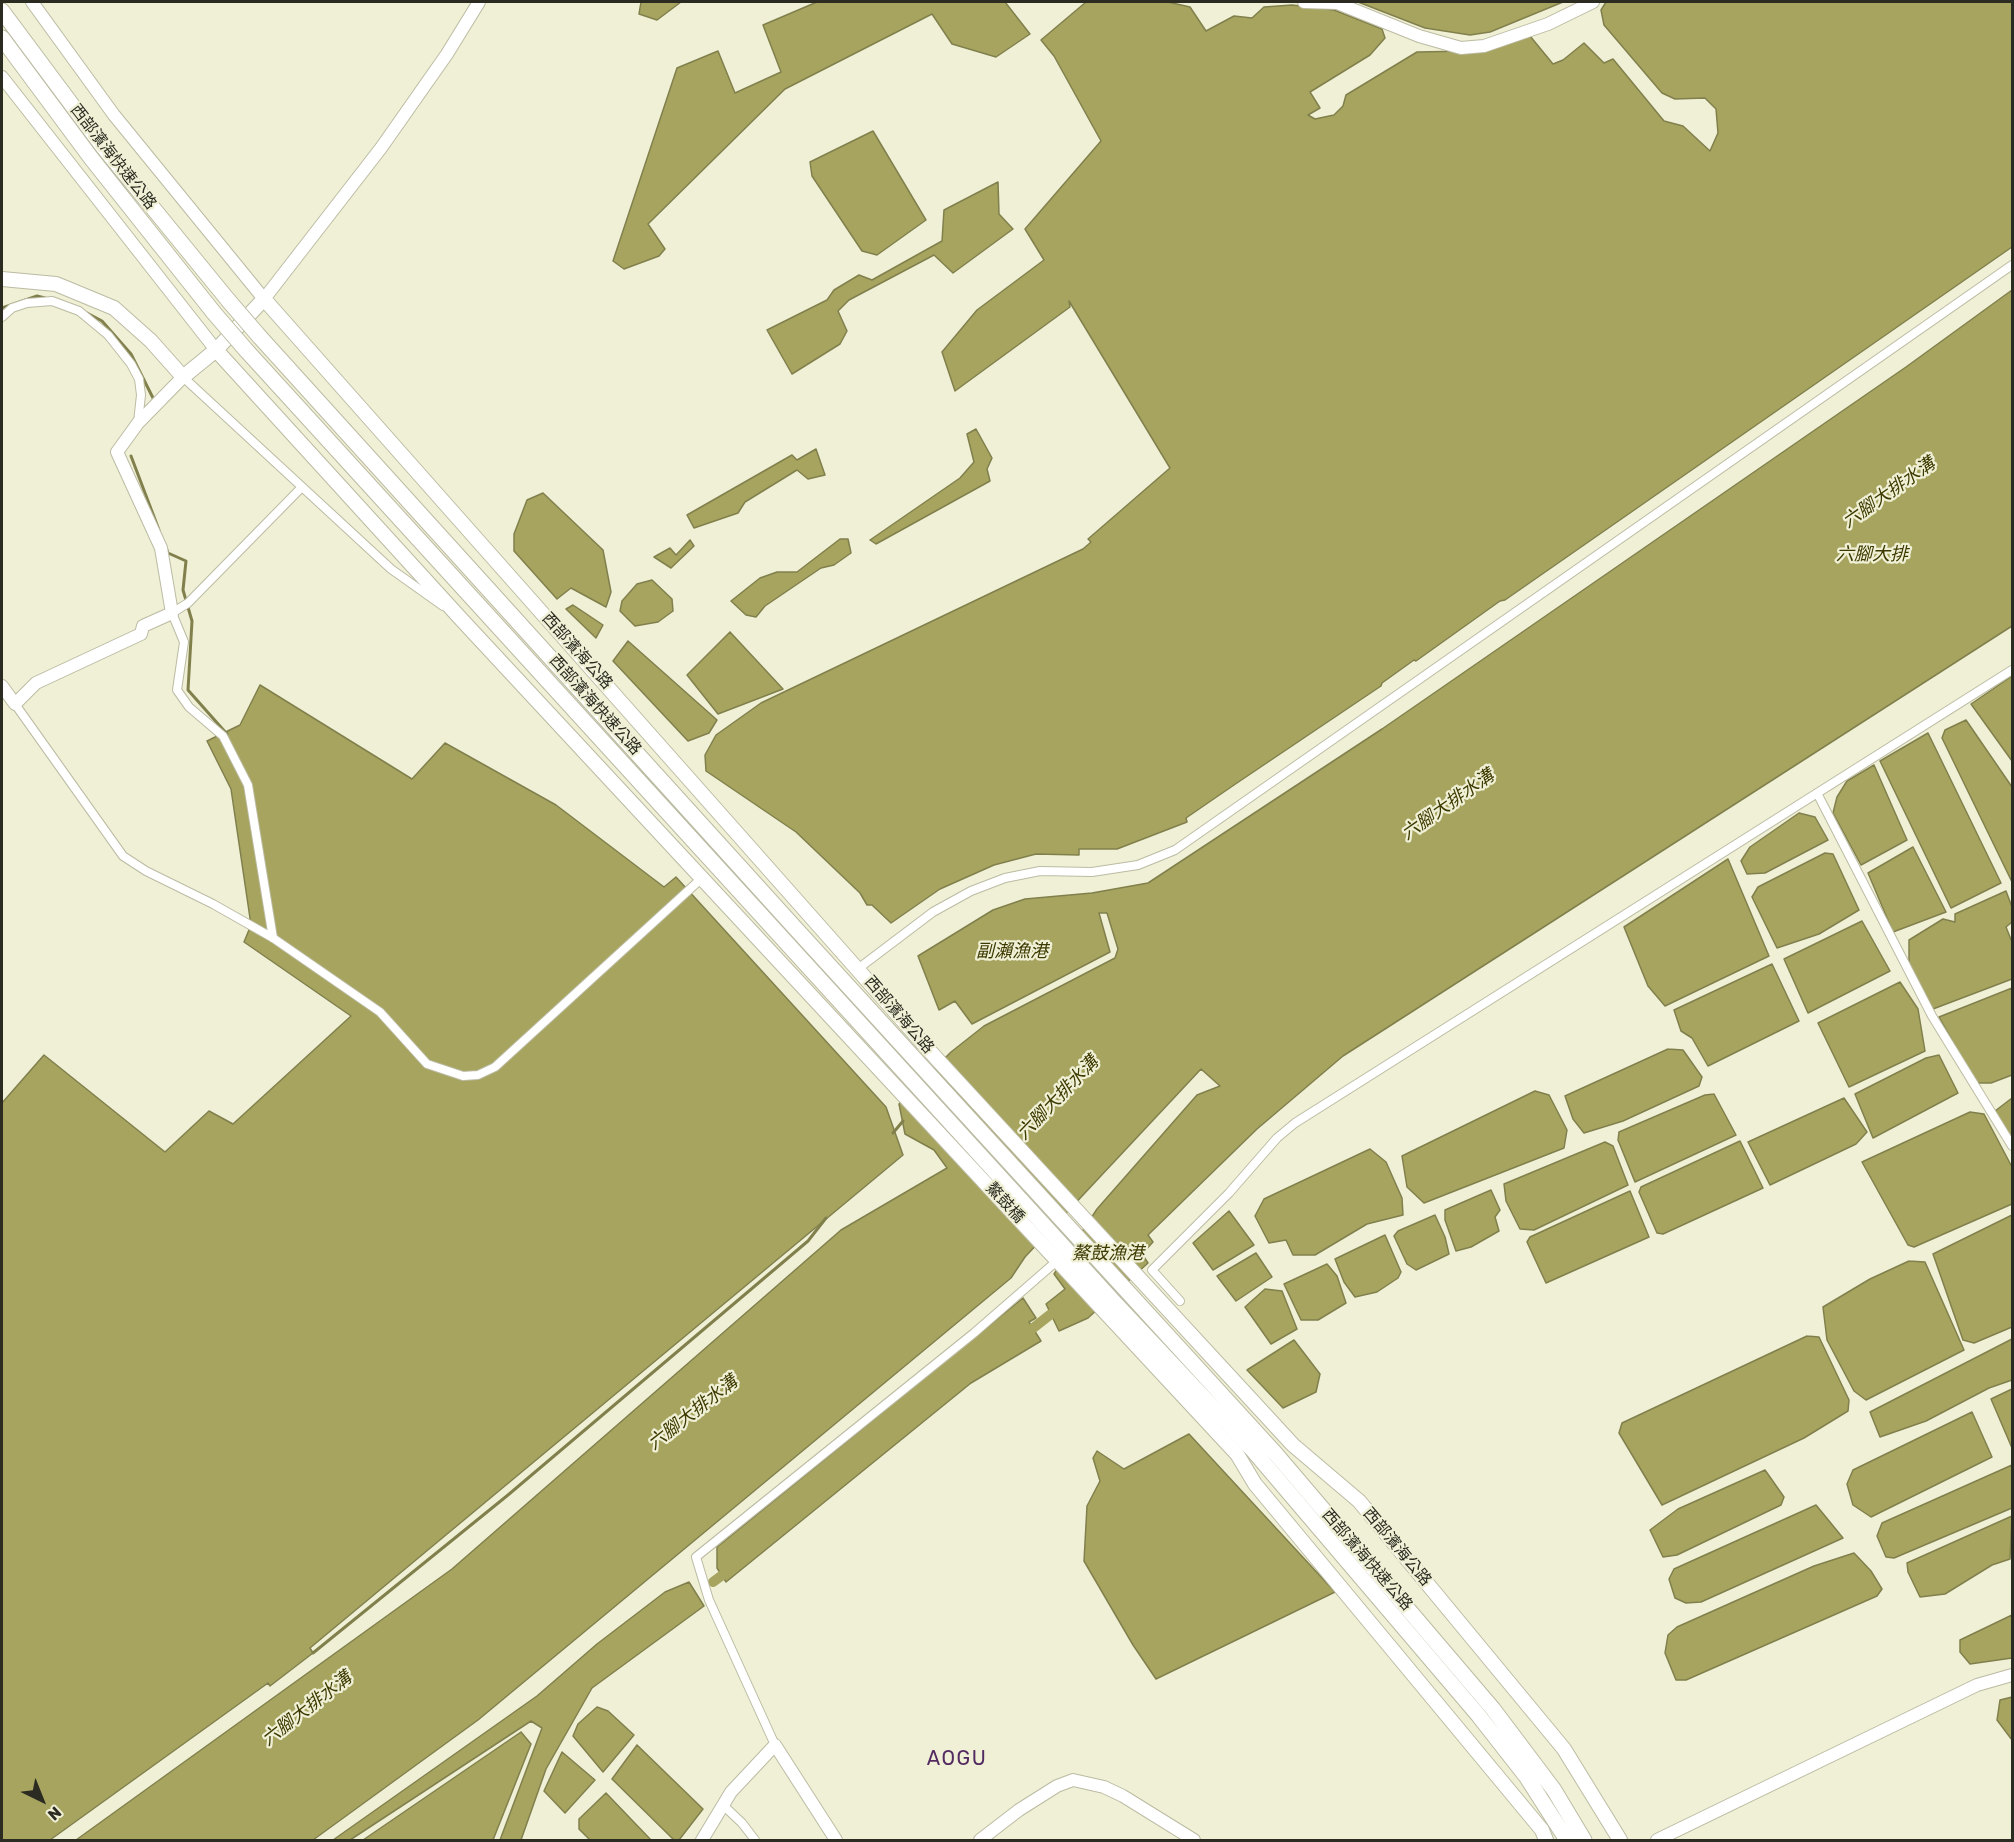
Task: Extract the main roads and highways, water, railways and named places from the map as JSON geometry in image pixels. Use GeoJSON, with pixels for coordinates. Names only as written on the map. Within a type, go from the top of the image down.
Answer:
{"type":"FeatureCollection","features":[{"type":"Feature","properties":{"kind":"highway","name":"西部濱海快速公路"},"geometry":{"type":"LineString","coordinates":[[2,11],[104,148],[259,336],[929,1074]]}},
{"type":"Feature","properties":{"kind":"highway","name":"西部濱海快速公路"},"geometry":{"type":"LineString","coordinates":[[2,38],[91,158],[246,350],[917,1085]]}},
{"type":"Feature","properties":{"kind":"highway","name":"鰲鼓橋"},"geometry":{"type":"LineString","coordinates":[[929,1074],[1130,1295]]}},
{"type":"Feature","properties":{"kind":"highway","name":"鰲鼓橋"},"geometry":{"type":"LineString","coordinates":[[917,1085],[1114,1302]]}},
{"type":"Feature","properties":{"kind":"highway","name":"西部濱海快速公路"},"geometry":{"type":"LineString","coordinates":[[1130,1295],[1275,1453],[1392,1588],[1547,1781],[1584,1840]]}},
{"type":"Feature","properties":{"kind":"highway","name":"西部濱海快速公路"},"geometry":{"type":"LineString","coordinates":[[1114,1302],[1251,1448],[1479,1716],[1526,1776],[1567,1840]]}},
{"type":"Feature","properties":{"kind":"main road"},"geometry":{"type":"LineString","coordinates":[[2,279],[56,284],[114,309],[151,341],[183,376],[216,350]]}},
{"type":"Feature","properties":{"kind":"main road","name":"西部濱海公路"},"geometry":{"type":"LineString","coordinates":[[216,350],[264,299],[936,1058],[1293,1445],[1359,1501],[1564,1749],[1620,1840]]}},
{"type":"Feature","properties":{"kind":"main road","name":"鰲鼓橋"},"geometry":{"type":"LineString","coordinates":[[216,350],[461,619],[1237,1454],[1255,1484],[1542,1830],[1546,1840]]}},
{"type":"Feature","properties":{"kind":"water"},"geometry":{"type":"Polygon","coordinates":[[[641,2],[681,2],[657,20],[639,14],[641,2]]]}},
{"type":"Feature","properties":{"kind":"water"},"geometry":{"type":"Polygon","coordinates":[[[817,2],[1005,2],[1030,34],[996,57],[952,44],[932,14],[785,89],[648,224],[665,249],[659,256],[624,269],[613,261],[677,68],[718,51],[735,93],[781,72],[763,25],[817,2]]]}},
{"type":"Feature","properties":{"kind":"water"},"geometry":{"type":"Polygon","coordinates":[[[1086,2],[1168,2],[1190,7],[1206,31],[1234,16],[1252,18],[1264,7],[1292,5],[1334,10],[1382,29],[1385,38],[1370,55],[1310,92],[1320,108],[1308,115],[1315,119],[1334,115],[1343,106],[1346,95],[1417,52],[1470,51],[1530,36],[1553,64],[1563,60],[1584,43],[1604,63],[1613,59],[1664,121],[1683,126],[1710,151],[1718,133],[1716,109],[1705,98],[1675,99],[1662,93],[1604,25],[1601,10],[1606,2],[2012,2],[2012,247],[1505,600],[1500,601],[1416,661],[1414,660],[1381,686],[1186,818],[1187,822],[1117,849],[1079,849],[1079,855],[1036,854],[994,865],[940,889],[891,923],[872,905],[867,905],[860,893],[796,832],[706,771],[705,755],[716,735],[761,703],[1083,549],[1091,542],[1088,539],[1170,468],[1069,301],[1070,307],[955,391],[942,352],[977,310],[1044,260],[1025,229],[1101,141],[1054,56],[1041,40],[1086,2]]]}},
{"type":"Feature","properties":{"kind":"water"},"geometry":{"type":"Polygon","coordinates":[[[1358,2],[1563,2],[1490,32],[1470,35],[1425,28],[1358,2]]]}},
{"type":"Feature","properties":{"kind":"water"},"geometry":{"type":"Polygon","coordinates":[[[873,131],[926,220],[877,255],[862,251],[812,176],[810,162],[873,131]]]}},
{"type":"Feature","properties":{"kind":"water"},"geometry":{"type":"Polygon","coordinates":[[[998,182],[999,214],[1013,229],[953,273],[934,255],[849,300],[838,311],[847,331],[840,344],[792,374],[767,330],[827,300],[834,290],[859,275],[872,280],[942,241],[944,210],[998,182]]]}},
{"type":"Feature","properties":{"kind":"water","name":"六腳大排"},"geometry":{"type":"Polygon","coordinates":[[[2012,290],[2012,626],[1343,1056],[1257,1129],[1148,1235],[1153,1242],[1142,1254],[1148,1263],[1088,1318],[1059,1331],[1046,1304],[1065,1289],[1054,1274],[1097,1209],[1197,1095],[1220,1086],[1201,1069],[1025,1257],[1011,1278],[478,1720],[313,1840],[76,1840],[452,1569],[841,1230],[947,1168],[934,1150],[905,1134],[899,1104],[951,1052],[984,1026],[1115,958],[1118,949],[1107,913],[1099,913],[1110,952],[972,1024],[955,1001],[939,1010],[918,956],[993,910],[1025,899],[1092,893],[1148,883],[1382,729],[1906,367],[2012,290]]]}},
{"type":"Feature","properties":{"kind":"water"},"geometry":{"type":"Polygon","coordinates":[[[976,429],[992,458],[987,469],[990,481],[876,544],[870,540],[960,478],[974,462],[967,434],[976,429]]]}},
{"type":"Feature","properties":{"kind":"water"},"geometry":{"type":"Polygon","coordinates":[[[816,449],[825,475],[808,479],[797,470],[745,502],[738,513],[694,528],[687,515],[792,455],[797,460],[816,449]]]}},
{"type":"Feature","properties":{"kind":"water"},"geometry":{"type":"Polygon","coordinates":[[[543,493],[603,550],[611,592],[606,607],[571,588],[557,599],[514,551],[514,534],[527,500],[543,493]]]}},
{"type":"Feature","properties":{"kind":"water"},"geometry":{"type":"Polygon","coordinates":[[[840,539],[848,539],[851,553],[834,565],[821,568],[765,606],[756,617],[746,615],[731,601],[760,578],[777,572],[797,572],[840,539]]]}},
{"type":"Feature","properties":{"kind":"water"},"geometry":{"type":"Polygon","coordinates":[[[690,540],[694,546],[671,568],[654,557],[670,548],[676,555],[690,540]]]}},
{"type":"Feature","properties":{"kind":"water"},"geometry":{"type":"Polygon","coordinates":[[[652,580],[672,599],[673,611],[658,622],[635,626],[620,611],[622,601],[637,584],[652,580]]]}},
{"type":"Feature","properties":{"kind":"water"},"geometry":{"type":"Polygon","coordinates":[[[573,605],[603,625],[596,638],[566,609],[573,605]]]}},
{"type":"Feature","properties":{"kind":"water"},"geometry":{"type":"Polygon","coordinates":[[[730,632],[783,689],[718,714],[687,675],[730,632]]]}},
{"type":"Feature","properties":{"kind":"water"},"geometry":{"type":"Polygon","coordinates":[[[628,641],[717,720],[709,733],[688,741],[613,661],[628,641]]]}},
{"type":"Feature","properties":{"kind":"water"},"geometry":{"type":"Polygon","coordinates":[[[2012,676],[2012,761],[1971,704],[2012,676]]]}},
{"type":"Feature","properties":{"kind":"water"},"geometry":{"type":"Polygon","coordinates":[[[260,685],[412,779],[445,743],[556,805],[664,887],[676,877],[886,1107],[903,1155],[310,1648],[313,1653],[270,1686],[268,1683],[50,1840],[2,1840],[2,1103],[44,1055],[165,1152],[209,1111],[233,1124],[351,1016],[244,942],[251,925],[231,789],[207,741],[240,725],[260,685]]]}},
{"type":"Feature","properties":{"kind":"water"},"geometry":{"type":"Polygon","coordinates":[[[1966,720],[2012,787],[2012,882],[1942,738],[1945,730],[1966,720]]]}},
{"type":"Feature","properties":{"kind":"water"},"geometry":{"type":"Polygon","coordinates":[[[1928,733],[2001,883],[1951,908],[1880,761],[1928,733]]]}},
{"type":"Feature","properties":{"kind":"water"},"geometry":{"type":"Polygon","coordinates":[[[1874,765],[1907,840],[1861,865],[1833,813],[1837,797],[1847,781],[1874,765]]]}},
{"type":"Feature","properties":{"kind":"water"},"geometry":{"type":"Polygon","coordinates":[[[1799,813],[1815,817],[1828,840],[1765,873],[1747,874],[1741,861],[1750,847],[1799,813]]]}},
{"type":"Feature","properties":{"kind":"water"},"geometry":{"type":"Polygon","coordinates":[[[1913,847],[1946,912],[1893,932],[1868,873],[1913,847]]]}},
{"type":"Feature","properties":{"kind":"water"},"geometry":{"type":"Polygon","coordinates":[[[1825,853],[1833,854],[1859,910],[1819,934],[1777,948],[1752,897],[1758,887],[1825,853]]]}},
{"type":"Feature","properties":{"kind":"water"},"geometry":{"type":"Polygon","coordinates":[[[1728,859],[1769,956],[1665,1006],[1648,986],[1624,927],[1728,859]]]}},
{"type":"Feature","properties":{"kind":"water"},"geometry":{"type":"Polygon","coordinates":[[[2006,891],[2012,907],[2012,922],[2006,927],[2012,942],[2012,979],[1933,1009],[1909,963],[1909,940],[1943,919],[1955,922],[1955,914],[2006,891]]]}},
{"type":"Feature","properties":{"kind":"water"},"geometry":{"type":"Polygon","coordinates":[[[1862,921],[1890,971],[1808,1013],[1784,959],[1862,921]]]}},
{"type":"Feature","properties":{"kind":"water"},"geometry":{"type":"Polygon","coordinates":[[[1772,964],[1799,1021],[1708,1066],[1692,1038],[1681,1031],[1674,1010],[1772,964]]]}},
{"type":"Feature","properties":{"kind":"water"},"geometry":{"type":"Polygon","coordinates":[[[1900,982],[1918,1009],[1925,1051],[1849,1087],[1818,1023],[1900,982]]]}},
{"type":"Feature","properties":{"kind":"water"},"geometry":{"type":"Polygon","coordinates":[[[2012,988],[2012,1075],[1991,1083],[1976,1083],[1939,1017],[2012,988]]]}},
{"type":"Feature","properties":{"kind":"water"},"geometry":{"type":"Polygon","coordinates":[[[1668,1049],[1683,1050],[1702,1077],[1699,1086],[1623,1121],[1584,1133],[1573,1119],[1565,1096],[1668,1049]]]}},
{"type":"Feature","properties":{"kind":"water"},"geometry":{"type":"Polygon","coordinates":[[[1939,1055],[1958,1093],[1873,1138],[1855,1094],[1926,1058],[1939,1055]]]}},
{"type":"Feature","properties":{"kind":"water"},"geometry":{"type":"Polygon","coordinates":[[[1535,1091],[1549,1095],[1567,1130],[1564,1148],[1424,1203],[1407,1187],[1402,1156],[1535,1091]]]}},
{"type":"Feature","properties":{"kind":"water"},"geometry":{"type":"Polygon","coordinates":[[[1714,1094],[1736,1135],[1635,1182],[1618,1140],[1619,1132],[1705,1095],[1714,1094]]]}},
{"type":"Feature","properties":{"kind":"water"},"geometry":{"type":"Polygon","coordinates":[[[1844,1098],[1867,1132],[1856,1144],[1770,1185],[1748,1142],[1844,1098]]]}},
{"type":"Feature","properties":{"kind":"water"},"geometry":{"type":"Polygon","coordinates":[[[2012,1098],[2012,1141],[1995,1111],[2012,1098]]]}},
{"type":"Feature","properties":{"kind":"water"},"geometry":{"type":"Polygon","coordinates":[[[1970,1112],[1984,1114],[2012,1167],[2012,1204],[1914,1247],[1908,1245],[1862,1162],[1970,1112]]]}},
{"type":"Feature","properties":{"kind":"water"},"geometry":{"type":"Polygon","coordinates":[[[1740,1141],[1763,1188],[1663,1234],[1657,1233],[1639,1192],[1641,1187],[1740,1141]]]}},
{"type":"Feature","properties":{"kind":"water"},"geometry":{"type":"Polygon","coordinates":[[[1605,1142],[1613,1146],[1628,1185],[1534,1230],[1520,1229],[1506,1201],[1504,1184],[1605,1142]]]}},
{"type":"Feature","properties":{"kind":"water"},"geometry":{"type":"Polygon","coordinates":[[[1370,1149],[1386,1162],[1402,1198],[1403,1215],[1367,1224],[1315,1255],[1293,1255],[1286,1240],[1269,1243],[1255,1216],[1264,1199],[1370,1149]]]}},
{"type":"Feature","properties":{"kind":"water"},"geometry":{"type":"Polygon","coordinates":[[[1491,1190],[1500,1210],[1495,1217],[1499,1231],[1471,1247],[1456,1251],[1445,1220],[1445,1210],[1491,1190]]]}},
{"type":"Feature","properties":{"kind":"water"},"geometry":{"type":"Polygon","coordinates":[[[1630,1191],[1649,1237],[1546,1283],[1527,1242],[1530,1237],[1630,1191]]]}},
{"type":"Feature","properties":{"kind":"water"},"geometry":{"type":"Polygon","coordinates":[[[1229,1211],[1254,1245],[1213,1270],[1193,1243],[1229,1211]]]}},
{"type":"Feature","properties":{"kind":"water"},"geometry":{"type":"Polygon","coordinates":[[[1435,1215],[1445,1237],[1449,1254],[1416,1270],[1407,1264],[1394,1236],[1398,1231],[1435,1215]]]}},
{"type":"Feature","properties":{"kind":"water"},"geometry":{"type":"Polygon","coordinates":[[[2012,1215],[2012,1327],[1974,1343],[1963,1340],[1933,1254],[2012,1215]]]}},
{"type":"Feature","properties":{"kind":"water"},"geometry":{"type":"Polygon","coordinates":[[[1385,1235],[1401,1272],[1398,1278],[1377,1292],[1355,1297],[1344,1282],[1335,1259],[1385,1235]]]}},
{"type":"Feature","properties":{"kind":"water"},"geometry":{"type":"Polygon","coordinates":[[[1256,1253],[1272,1277],[1236,1301],[1217,1276],[1256,1253]]]}},
{"type":"Feature","properties":{"kind":"water"},"geometry":{"type":"Polygon","coordinates":[[[1909,1261],[1925,1262],[1964,1350],[1866,1400],[1854,1391],[1827,1340],[1823,1307],[1870,1279],[1909,1261]]]}},
{"type":"Feature","properties":{"kind":"water"},"geometry":{"type":"Polygon","coordinates":[[[1327,1264],[1337,1276],[1346,1303],[1318,1320],[1301,1320],[1284,1284],[1327,1264]]]}},
{"type":"Feature","properties":{"kind":"water"},"geometry":{"type":"Polygon","coordinates":[[[1265,1289],[1282,1291],[1297,1329],[1271,1344],[1245,1307],[1265,1289]]]}},
{"type":"Feature","properties":{"kind":"water"},"geometry":{"type":"Polygon","coordinates":[[[1023,1298],[1036,1318],[1029,1322],[1041,1341],[971,1383],[726,1582],[717,1568],[717,1547],[1023,1298]]]}},
{"type":"Feature","properties":{"kind":"water"},"geometry":{"type":"Polygon","coordinates":[[[1807,1336],[1819,1337],[1849,1400],[1848,1411],[1804,1438],[1662,1505],[1619,1433],[1622,1423],[1807,1336]]]}},
{"type":"Feature","properties":{"kind":"water"},"geometry":{"type":"Polygon","coordinates":[[[2012,1339],[2012,1380],[1989,1388],[1926,1421],[1880,1437],[1870,1412],[2012,1339]]]}},
{"type":"Feature","properties":{"kind":"water"},"geometry":{"type":"Polygon","coordinates":[[[1294,1340],[1320,1374],[1316,1392],[1283,1408],[1247,1370],[1294,1340]]]}},
{"type":"Feature","properties":{"kind":"water"},"geometry":{"type":"Polygon","coordinates":[[[2012,1389],[2012,1448],[1991,1399],[2012,1389]]]}},
{"type":"Feature","properties":{"kind":"water"},"geometry":{"type":"Polygon","coordinates":[[[1972,1412],[1992,1457],[1871,1517],[1853,1505],[1847,1484],[1853,1470],[1972,1412]]]}},
{"type":"Feature","properties":{"kind":"water"},"geometry":{"type":"Polygon","coordinates":[[[1189,1434],[1335,1592],[1156,1679],[1133,1645],[1084,1561],[1087,1506],[1100,1481],[1093,1458],[1097,1451],[1124,1469],[1189,1434]]]}},
{"type":"Feature","properties":{"kind":"water"},"geometry":{"type":"Polygon","coordinates":[[[2012,1465],[2012,1508],[1894,1558],[1886,1557],[1877,1536],[1882,1523],[2012,1465]]]}},
{"type":"Feature","properties":{"kind":"water"},"geometry":{"type":"Polygon","coordinates":[[[1765,1470],[1784,1497],[1781,1505],[1677,1555],[1663,1557],[1650,1530],[1678,1509],[1765,1470]]]}},
{"type":"Feature","properties":{"kind":"water"},"geometry":{"type":"Polygon","coordinates":[[[1816,1505],[1843,1538],[1701,1602],[1686,1603],[1675,1598],[1669,1579],[1674,1569],[1816,1505]]]}},
{"type":"Feature","properties":{"kind":"water"},"geometry":{"type":"Polygon","coordinates":[[[2012,1516],[2010,1559],[1992,1565],[1945,1594],[1920,1597],[1908,1572],[1907,1563],[2012,1516]]]}},
{"type":"Feature","properties":{"kind":"water"},"geometry":{"type":"Polygon","coordinates":[[[1854,1553],[1871,1571],[1882,1589],[1877,1596],[1686,1680],[1676,1680],[1665,1653],[1668,1635],[1677,1627],[1814,1566],[1854,1553]]]}},
{"type":"Feature","properties":{"kind":"water"},"geometry":{"type":"Polygon","coordinates":[[[689,1582],[704,1606],[592,1688],[546,1769],[521,1840],[500,1840],[542,1728],[531,1721],[350,1840],[333,1840],[537,1696],[597,1644],[665,1592],[689,1582]]]}},
{"type":"Feature","properties":{"kind":"water"},"geometry":{"type":"Polygon","coordinates":[[[2012,1615],[2012,1658],[1970,1664],[1960,1652],[1960,1640],[2012,1615]]]}},
{"type":"Feature","properties":{"kind":"water"},"geometry":{"type":"Polygon","coordinates":[[[2012,1697],[2012,1740],[1997,1720],[2000,1700],[2012,1697]]]}},
{"type":"Feature","properties":{"kind":"water"},"geometry":{"type":"Polygon","coordinates":[[[597,1707],[608,1711],[634,1735],[603,1772],[573,1736],[578,1724],[597,1707]]]}},
{"type":"Feature","properties":{"kind":"water"},"geometry":{"type":"Polygon","coordinates":[[[521,1732],[531,1744],[493,1840],[363,1840],[521,1732]]]}},
{"type":"Feature","properties":{"kind":"water"},"geometry":{"type":"Polygon","coordinates":[[[637,1745],[703,1809],[679,1840],[674,1840],[612,1779],[637,1745]]]}},
{"type":"Feature","properties":{"kind":"water"},"geometry":{"type":"Polygon","coordinates":[[[562,1752],[595,1780],[565,1813],[544,1791],[562,1752]]]}},
{"type":"Feature","properties":{"kind":"water"},"geometry":{"type":"Polygon","coordinates":[[[606,1793],[651,1840],[590,1840],[579,1829],[579,1819],[606,1793]]]}},
{"type":"Feature","properties":{"kind":"waterway"},"geometry":{"type":"LineString","coordinates":[[2,308],[37,296],[45,298]]}},
{"type":"Feature","properties":{"kind":"waterway"},"geometry":{"type":"LineString","coordinates":[[85,312],[102,321],[131,354],[153,398]]}},
{"type":"Feature","properties":{"kind":"waterway"},"geometry":{"type":"LineString","coordinates":[[131,456],[159,530]]}},
{"type":"Feature","properties":{"kind":"waterway"},"geometry":{"type":"LineString","coordinates":[[167,550],[168,553],[186,561],[183,590],[192,621],[188,690],[227,734]]}},
{"type":"Feature","properties":{"kind":"waterway"},"geometry":{"type":"LineString","coordinates":[[893,1133],[903,1121]]}},
{"type":"Feature","properties":{"kind":"waterway"},"geometry":{"type":"LineString","coordinates":[[313,1653],[508,1495],[808,1241],[826,1218]]}},
{"type":"Feature","properties":{"kind":"waterway"},"geometry":{"type":"LineString","coordinates":[[1023,1336],[1051,1314]]}},
{"type":"Feature","properties":{"kind":"waterway"},"geometry":{"type":"LineString","coordinates":[[713,1582],[732,1568]]}},
{"type":"Feature","properties":{"kind":"district","name":"AOGU"},"geometry":{"type":"Point","coordinates":[957,1759]}},
{"type":"Feature","properties":{"kind":"water label","name":"六腳大排水溝"},"geometry":{"type":"Point","coordinates":[1889,493]}},
{"type":"Feature","properties":{"kind":"water label","name":"六腳大排水溝"},"geometry":{"type":"Point","coordinates":[1448,805]}},
{"type":"Feature","properties":{"kind":"water label","name":"副瀨漁港"},"geometry":{"type":"Point","coordinates":[1012,952]}},
{"type":"Feature","properties":{"kind":"water label","name":"六腳大排水溝"},"geometry":{"type":"Point","coordinates":[1058,1098]}},
{"type":"Feature","properties":{"kind":"water label","name":"鰲鼓漁港"},"geometry":{"type":"Point","coordinates":[1108,1254]}},
{"type":"Feature","properties":{"kind":"water label","name":"六腳大排水溝"},"geometry":{"type":"Point","coordinates":[693,1413]}},
{"type":"Feature","properties":{"kind":"water label","name":"六腳大排水溝"},"geometry":{"type":"Point","coordinates":[307,1709]}}]}
